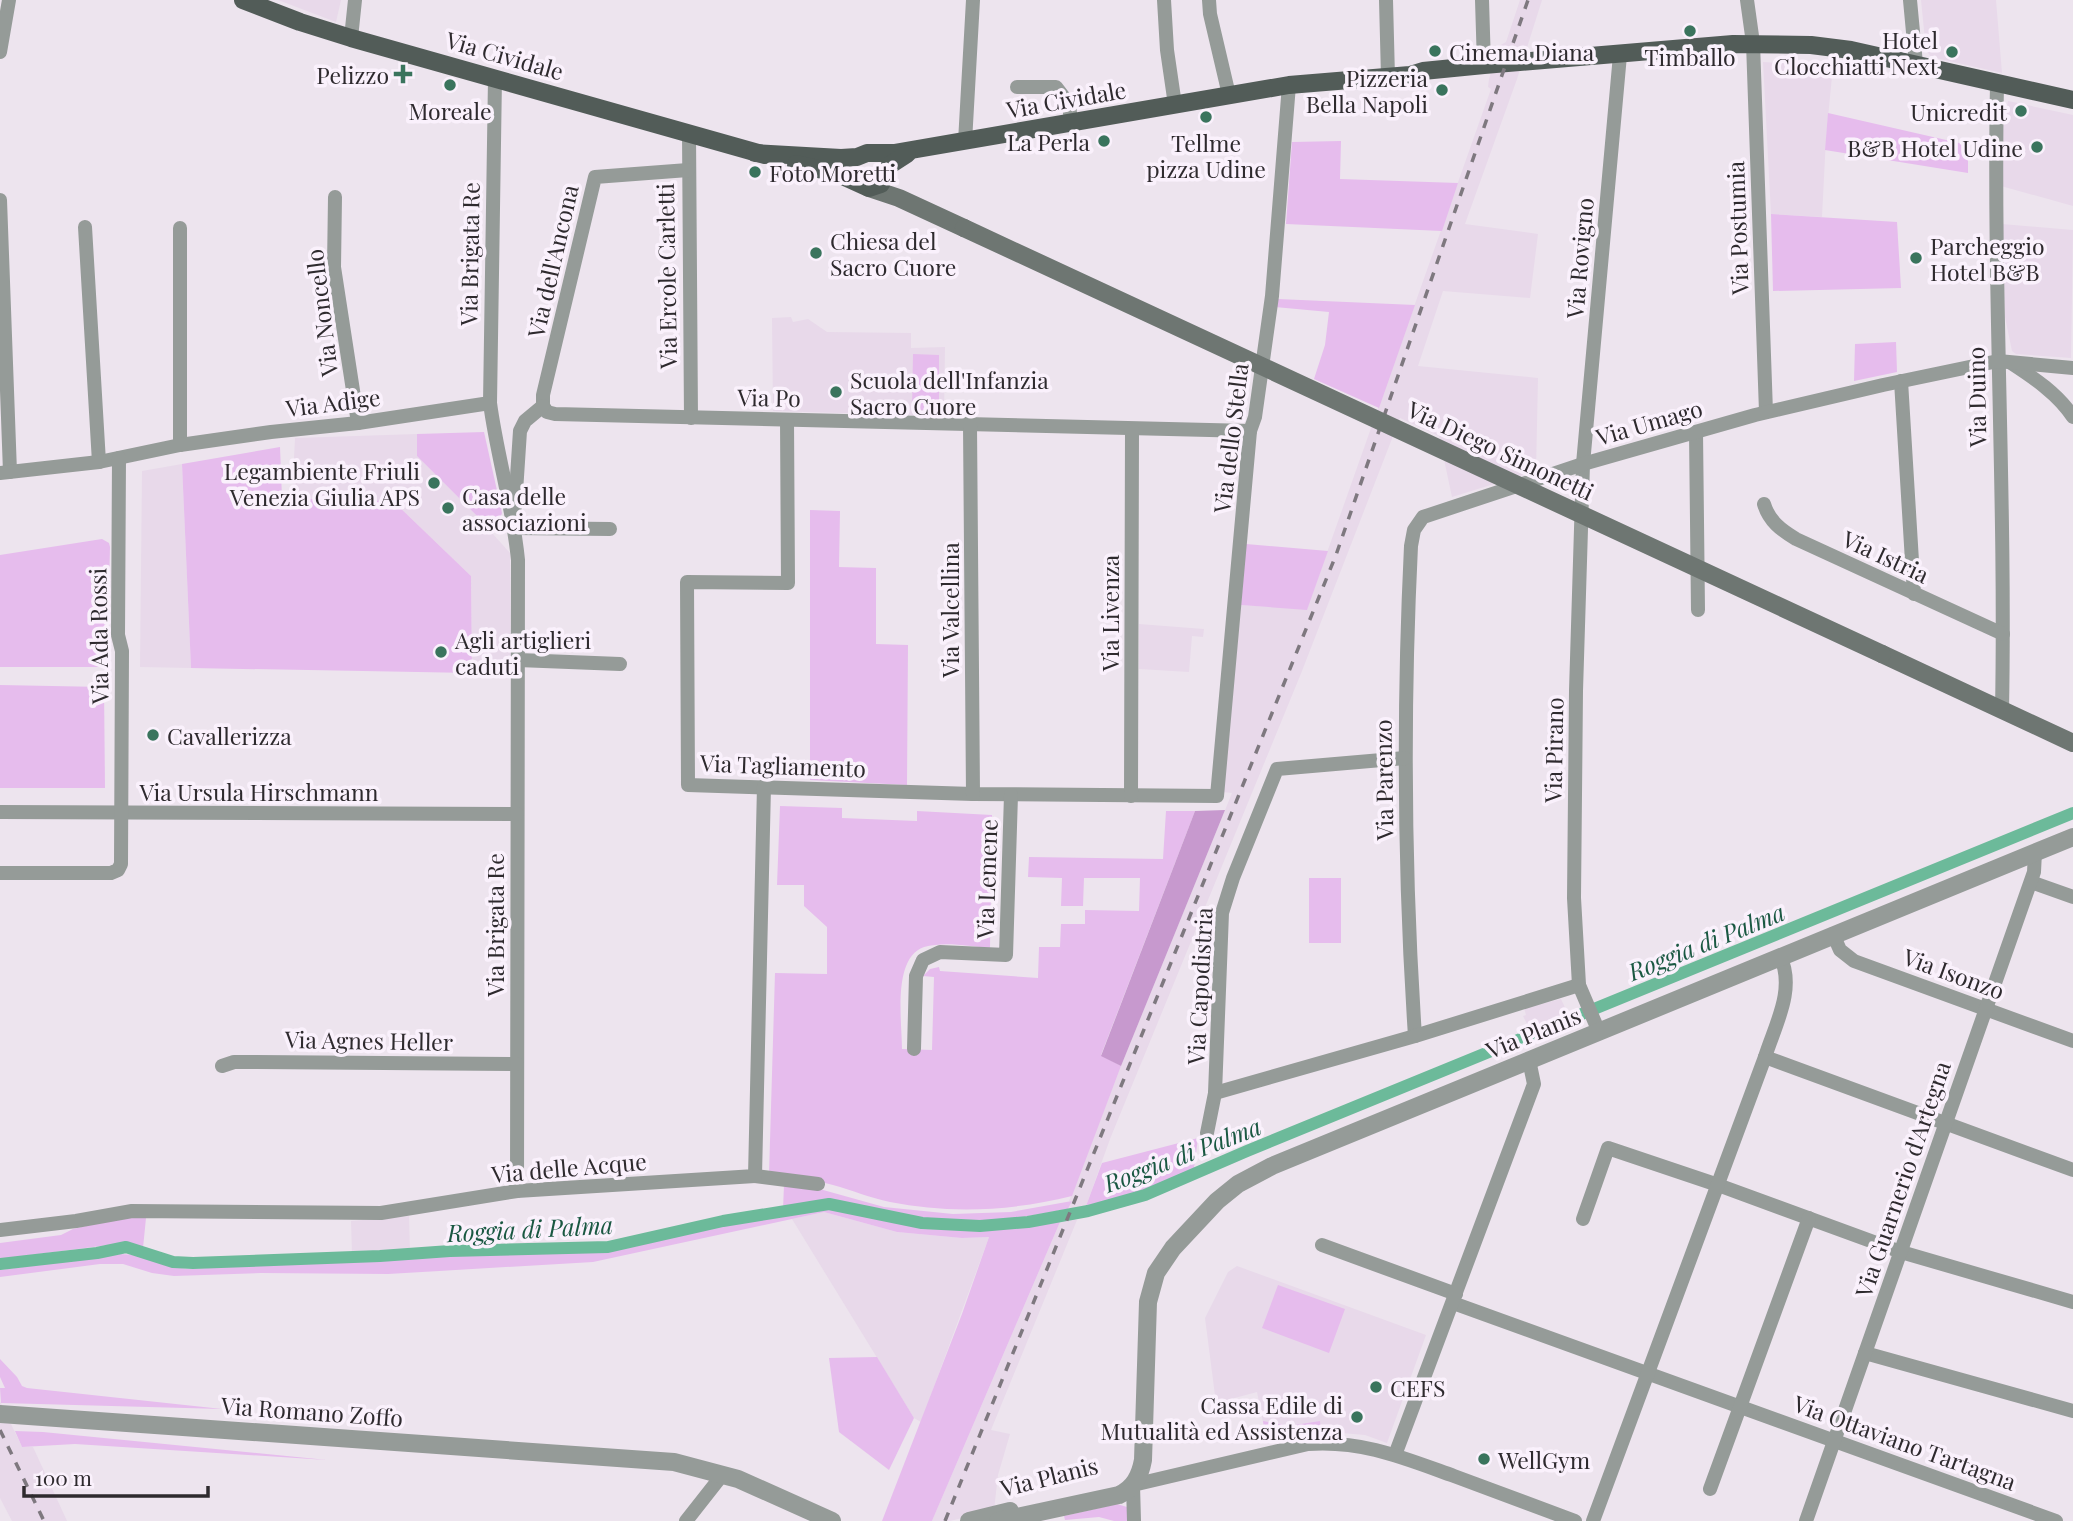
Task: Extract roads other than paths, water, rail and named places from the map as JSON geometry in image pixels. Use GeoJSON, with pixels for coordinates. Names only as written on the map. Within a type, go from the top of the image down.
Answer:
{"type":"FeatureCollection","features":[{"type":"Feature","properties":{"kind":"main road","name":"Via Cividale"},"geometry":{"type":"LineString","coordinates":[[243,0],[351,38],[862,184],[881,184],[898,158],[924,149]]}},
{"type":"Feature","properties":{"kind":"main road","name":"Via Cividale"},"geometry":{"type":"LineString","coordinates":[[755,153],[888,154],[1289,85],[1410,75],[1423,71],[1484,65],[1754,43],[1811,45],[1851,50],[2073,100]]}},
{"type":"Feature","properties":{"kind":"main road","name":"Via Cividale"},"geometry":{"type":"LineString","coordinates":[[1410,75],[1423,78],[1520,70],[1588,63],[1612,56]]}},
{"type":"Feature","properties":{"kind":"main road"},"geometry":{"type":"LineString","coordinates":[[862,184],[852,168],[865,155],[885,162],[887,171]]}},
{"type":"Feature","properties":{"kind":"main road","name":"Via Diego Simonetti"},"geometry":{"type":"LineString","coordinates":[[887,171],[891,186],[908,202]]}},
{"type":"Feature","properties":{"kind":"main road","name":"Via Diego Simonetti"},"geometry":{"type":"LineString","coordinates":[[862,184],[908,202],[2073,743]]}},
{"type":"Feature","properties":{"kind":"street"},"geometry":{"type":"LineString","coordinates":[[0,52],[9,0]]}},
{"type":"Feature","properties":{"kind":"street"},"geometry":{"type":"LineString","coordinates":[[351,38],[355,0]]}},
{"type":"Feature","properties":{"kind":"street"},"geometry":{"type":"LineString","coordinates":[[971,140],[967,99],[973,0]]}},
{"type":"Feature","properties":{"kind":"street"},"geometry":{"type":"LineString","coordinates":[[1164,0],[1167,50],[1175,105]]}},
{"type":"Feature","properties":{"kind":"street"},"geometry":{"type":"LineString","coordinates":[[1209,0],[1229,95]]}},
{"type":"Feature","properties":{"kind":"street"},"geometry":{"type":"LineString","coordinates":[[1386,0],[1388,77]]}},
{"type":"Feature","properties":{"kind":"street"},"geometry":{"type":"LineString","coordinates":[[1482,0],[1484,65]]}},
{"type":"Feature","properties":{"kind":"street","name":"Via Postumia"},"geometry":{"type":"LineString","coordinates":[[1747,0],[1754,43],[1766,412]]}},
{"type":"Feature","properties":{"kind":"street"},"geometry":{"type":"LineString","coordinates":[[1910,0],[1916,64]]}},
{"type":"Feature","properties":{"kind":"street","name":"Via Rovigno"},"geometry":{"type":"LineString","coordinates":[[1583,464],[1612,56]]}},
{"type":"Feature","properties":{"kind":"street","name":"Via Brigata Re"},"geometry":{"type":"LineString","coordinates":[[495,78],[490,402],[494,432],[511,476]]}},
{"type":"Feature","properties":{"kind":"street","name":"Via Duino"},"geometry":{"type":"LineString","coordinates":[[1997,84],[2004,362],[2001,710]]}},
{"type":"Feature","properties":{"kind":"street","name":"Via dello Stella"},"geometry":{"type":"LineString","coordinates":[[1217,796],[1250,431],[1255,417],[1272,296],[1289,85]]}},
{"type":"Feature","properties":{"kind":"street"},"geometry":{"type":"LineString","coordinates":[[1017,87],[1056,87],[1069,104],[1071,122]]}},
{"type":"Feature","properties":{"kind":"street","name":"Via Ercole Carletti"},"geometry":{"type":"LineString","coordinates":[[689,133],[691,418]]}},
{"type":"Feature","properties":{"kind":"street","name":"Via dell'Ancona"},"geometry":{"type":"LineString","coordinates":[[543,406],[595,177],[688,170]]}},
{"type":"Feature","properties":{"kind":"street","name":"Via Noncello"},"geometry":{"type":"LineString","coordinates":[[335,197],[334,267],[358,423]]}},
{"type":"Feature","properties":{"kind":"street"},"geometry":{"type":"LineString","coordinates":[[0,200],[5,473]]}},
{"type":"Feature","properties":{"kind":"street"},"geometry":{"type":"LineString","coordinates":[[85,227],[99,461]]}},
{"type":"Feature","properties":{"kind":"street"},"geometry":{"type":"LineString","coordinates":[[180,228],[180,444]]}},
{"type":"Feature","properties":{"kind":"street"},"geometry":{"type":"LineString","coordinates":[[2004,362],[2047,388],[2073,417]]}},
{"type":"Feature","properties":{"kind":"street","name":"Via Umago"},"geometry":{"type":"LineString","coordinates":[[1417,524],[1430,513],[1583,464],[1766,412],[1901,381],[2004,362],[2073,368]]}},
{"type":"Feature","properties":{"kind":"street"},"geometry":{"type":"LineString","coordinates":[[1901,381],[1914,594]]}},
{"type":"Feature","properties":{"kind":"street","name":"Via Adige"},"geometry":{"type":"LineString","coordinates":[[5,473],[119,458],[180,444],[358,423],[490,402]]}},
{"type":"Feature","properties":{"kind":"street"},"geometry":{"type":"LineString","coordinates":[[494,432],[520,432],[525,421],[543,406]]}},
{"type":"Feature","properties":{"kind":"street","name":"Via Po"},"geometry":{"type":"LineString","coordinates":[[543,406],[547,412],[555,414],[1250,431]]}},
{"type":"Feature","properties":{"kind":"street","name":"Via Tagliamento"},"geometry":{"type":"LineString","coordinates":[[787,421],[788,583],[687,582],[688,785],[1011,795],[1217,796]]}},
{"type":"Feature","properties":{"kind":"street","name":"Via Valcellina"},"geometry":{"type":"LineString","coordinates":[[970,425],[974,794]]}},
{"type":"Feature","properties":{"kind":"street","name":"Via Livenza"},"geometry":{"type":"LineString","coordinates":[[1131,796],[1132,429]]}},
{"type":"Feature","properties":{"kind":"street","name":"Via Brigata Re"},"geometry":{"type":"LineString","coordinates":[[517,1191],[518,560],[511,476],[520,432]]}},
{"type":"Feature","properties":{"kind":"street"},"geometry":{"type":"LineString","coordinates":[[1696,432],[1698,610]]}},
{"type":"Feature","properties":{"kind":"street","name":"Via Ada Rossi"},"geometry":{"type":"LineString","coordinates":[[0,873],[116,872],[121,864],[119,458]]}},
{"type":"Feature","properties":{"kind":"street","name":"Via Pirano"},"geometry":{"type":"LineString","coordinates":[[1583,464],[1576,691],[1574,898],[1581,992],[1597,1028]]}},
{"type":"Feature","properties":{"kind":"street","name":"Via Istria"},"geometry":{"type":"LineString","coordinates":[[1765,504],[1774,524],[1796,539],[2003,634]]}},
{"type":"Feature","properties":{"kind":"street","name":"Via Parenzo"},"geometry":{"type":"LineString","coordinates":[[1415,1036],[1410,970],[1405,758],[1410,559],[1412,537],[1417,524]]}},
{"type":"Feature","properties":{"kind":"street"},"geometry":{"type":"LineString","coordinates":[[514,525],[610,529]]}},
{"type":"Feature","properties":{"kind":"street"},"geometry":{"type":"LineString","coordinates":[[518,660],[620,664]]}},
{"type":"Feature","properties":{"kind":"street","name":"Via Capodistria"},"geometry":{"type":"LineString","coordinates":[[1207,1133],[1215,1093],[1222,913],[1276,769],[1405,758]]}},
{"type":"Feature","properties":{"kind":"street"},"geometry":{"type":"LineString","coordinates":[[755,1176],[764,786]]}},
{"type":"Feature","properties":{"kind":"street","name":"Via Lemene"},"geometry":{"type":"LineString","coordinates":[[914,1049],[916,975],[923,960],[940,952],[1006,956],[1011,795]]}},
{"type":"Feature","properties":{"kind":"street","name":"Via Ursula Hirschmann"},"geometry":{"type":"LineString","coordinates":[[0,812],[517,814]]}},
{"type":"Feature","properties":{"kind":"street","name":"Via Planis"},"geometry":{"type":"LineString","coordinates":[[983,1520],[1129,1481],[1137,1452],[1144,1392],[1148,1302],[1152,1282],[1165,1258],[1217,1201],[1238,1184],[1261,1171],[1529,1060],[1597,1028],[2073,836]]}},
{"type":"Feature","properties":{"kind":"street","name":"Via Guarnerio d'Artegna"},"geometry":{"type":"LineString","coordinates":[[1806,1521],[2031,882],[2035,852]]}},
{"type":"Feature","properties":{"kind":"street"},"geometry":{"type":"LineString","coordinates":[[2031,882],[2073,897]]}},
{"type":"Feature","properties":{"kind":"street","name":"Via Isonzo"},"geometry":{"type":"LineString","coordinates":[[1833,934],[1839,950],[1854,961],[2073,1041]]}},
{"type":"Feature","properties":{"kind":"street"},"geometry":{"type":"LineString","coordinates":[[1593,1521],[1787,991],[1786,971],[1780,956]]}},
{"type":"Feature","properties":{"kind":"street","name":"Via Capodistria"},"geometry":{"type":"LineString","coordinates":[[1215,1093],[1581,992]]}},
{"type":"Feature","properties":{"kind":"street"},"geometry":{"type":"LineString","coordinates":[[1765,1057],[2073,1170]]}},
{"type":"Feature","properties":{"kind":"street"},"geometry":{"type":"LineString","coordinates":[[1395,1455],[1534,1084],[1529,1060]]}},
{"type":"Feature","properties":{"kind":"street","name":"Via Agnes Heller"},"geometry":{"type":"LineString","coordinates":[[222,1066],[234,1062],[517,1064]]}},
{"type":"Feature","properties":{"kind":"street"},"geometry":{"type":"LineString","coordinates":[[1583,1219],[1608,1148],[1900,1252],[2073,1302]]}},
{"type":"Feature","properties":{"kind":"street","name":"Via delle Acque"},"geometry":{"type":"LineString","coordinates":[[0,1230],[132,1211],[381,1213],[517,1191],[755,1176],[818,1184]]}},
{"type":"Feature","properties":{"kind":"street"},"geometry":{"type":"LineString","coordinates":[[1710,1489],[1808,1218]]}},
{"type":"Feature","properties":{"kind":"street","name":"Via Ottaviano Tartagna"},"geometry":{"type":"LineString","coordinates":[[1322,1245],[1648,1373],[2056,1521]]}},
{"type":"Feature","properties":{"kind":"street"},"geometry":{"type":"LineString","coordinates":[[1865,1353],[2073,1411]]}},
{"type":"Feature","properties":{"kind":"street","name":"Via Romano Zoffo"},"geometry":{"type":"LineString","coordinates":[[5,1414],[621,1459],[720,1478],[769,1492],[832,1521]]}},
{"type":"Feature","properties":{"kind":"street"},"geometry":{"type":"LineString","coordinates":[[1134,1521],[1129,1481],[1308,1444],[1351,1444],[1395,1455],[1575,1521]]}},
{"type":"Feature","properties":{"kind":"street"},"geometry":{"type":"LineString","coordinates":[[686,1521],[720,1478]]}},
{"type":"Feature","properties":{"kind":"street","name":"Via Romano Zoffo"},"geometry":{"type":"LineString","coordinates":[[720,1478],[811,1521]]}},
{"type":"Feature","properties":{"kind":"waterway","name":"Roggia di Palma"},"geometry":{"type":"LineString","coordinates":[[0,1264],[126,1247],[173,1262],[193,1263],[608,1247],[723,1221],[829,1204],[922,1223],[980,1226],[1028,1222],[1088,1211],[1145,1195],[2073,813]]}},
{"type":"Feature","properties":{"kind":"railway"},"geometry":{"type":"LineString","coordinates":[[945,1521],[1336,555],[1528,0]]}},
{"type":"Feature","properties":{"kind":"railway"},"geometry":{"type":"LineString","coordinates":[[0,1430],[44,1521]]}},
{"type":"Feature","properties":{"kind":"place","name":"Timballo"},"geometry":{"type":"Point","coordinates":[1690,31]}},
{"type":"Feature","properties":{"kind":"place","name":"Cinema Diana"},"geometry":{"type":"Point","coordinates":[1435,51]}},
{"type":"Feature","properties":{"kind":"place","name":"Hotel Clocchiatti Next"},"geometry":{"type":"Point","coordinates":[1952,52]}},
{"type":"Feature","properties":{"kind":"place","name":"Pelizzo"},"geometry":{"type":"Point","coordinates":[403,74]}},
{"type":"Feature","properties":{"kind":"place","name":"Moreale"},"geometry":{"type":"Point","coordinates":[450,85]}},
{"type":"Feature","properties":{"kind":"place","name":"Pizzeria Bella Napoli"},"geometry":{"type":"Point","coordinates":[1442,90]}},
{"type":"Feature","properties":{"kind":"place","name":"Unicredit"},"geometry":{"type":"Point","coordinates":[2021,111]}},
{"type":"Feature","properties":{"kind":"place","name":"Tellme pizza Udine"},"geometry":{"type":"Point","coordinates":[1206,117]}},
{"type":"Feature","properties":{"kind":"place","name":"La Perla"},"geometry":{"type":"Point","coordinates":[1104,141]}},
{"type":"Feature","properties":{"kind":"place","name":"B&B Hotel Udine"},"geometry":{"type":"Point","coordinates":[2037,147]}},
{"type":"Feature","properties":{"kind":"place","name":"Foto Moretti"},"geometry":{"type":"Point","coordinates":[755,172]}},
{"type":"Feature","properties":{"kind":"place","name":"Chiesa del Sacro Cuore"},"geometry":{"type":"Point","coordinates":[816,253]}},
{"type":"Feature","properties":{"kind":"place","name":"Parcheggio Hotel B&B"},"geometry":{"type":"Point","coordinates":[1916,258]}},
{"type":"Feature","properties":{"kind":"place","name":"Scuola dell'Infanzia Sacro Cuore"},"geometry":{"type":"Point","coordinates":[836,392]}},
{"type":"Feature","properties":{"kind":"place","name":"Legambiente Friuli Venezia Giulia APS"},"geometry":{"type":"Point","coordinates":[434,483]}},
{"type":"Feature","properties":{"kind":"place","name":"Casa delle associazioni"},"geometry":{"type":"Point","coordinates":[448,508]}},
{"type":"Feature","properties":{"kind":"place","name":"Agli artiglieri caduti"},"geometry":{"type":"Point","coordinates":[441,652]}},
{"type":"Feature","properties":{"kind":"place","name":"Cavallerizza"},"geometry":{"type":"Point","coordinates":[153,735]}},
{"type":"Feature","properties":{"kind":"place","name":"CEFS"},"geometry":{"type":"Point","coordinates":[1376,1387]}},
{"type":"Feature","properties":{"kind":"place","name":"Cassa Edile di Mutualità ed Assistenza"},"geometry":{"type":"Point","coordinates":[1357,1417]}},
{"type":"Feature","properties":{"kind":"place","name":"WellGym"},"geometry":{"type":"Point","coordinates":[1484,1459]}}]}
